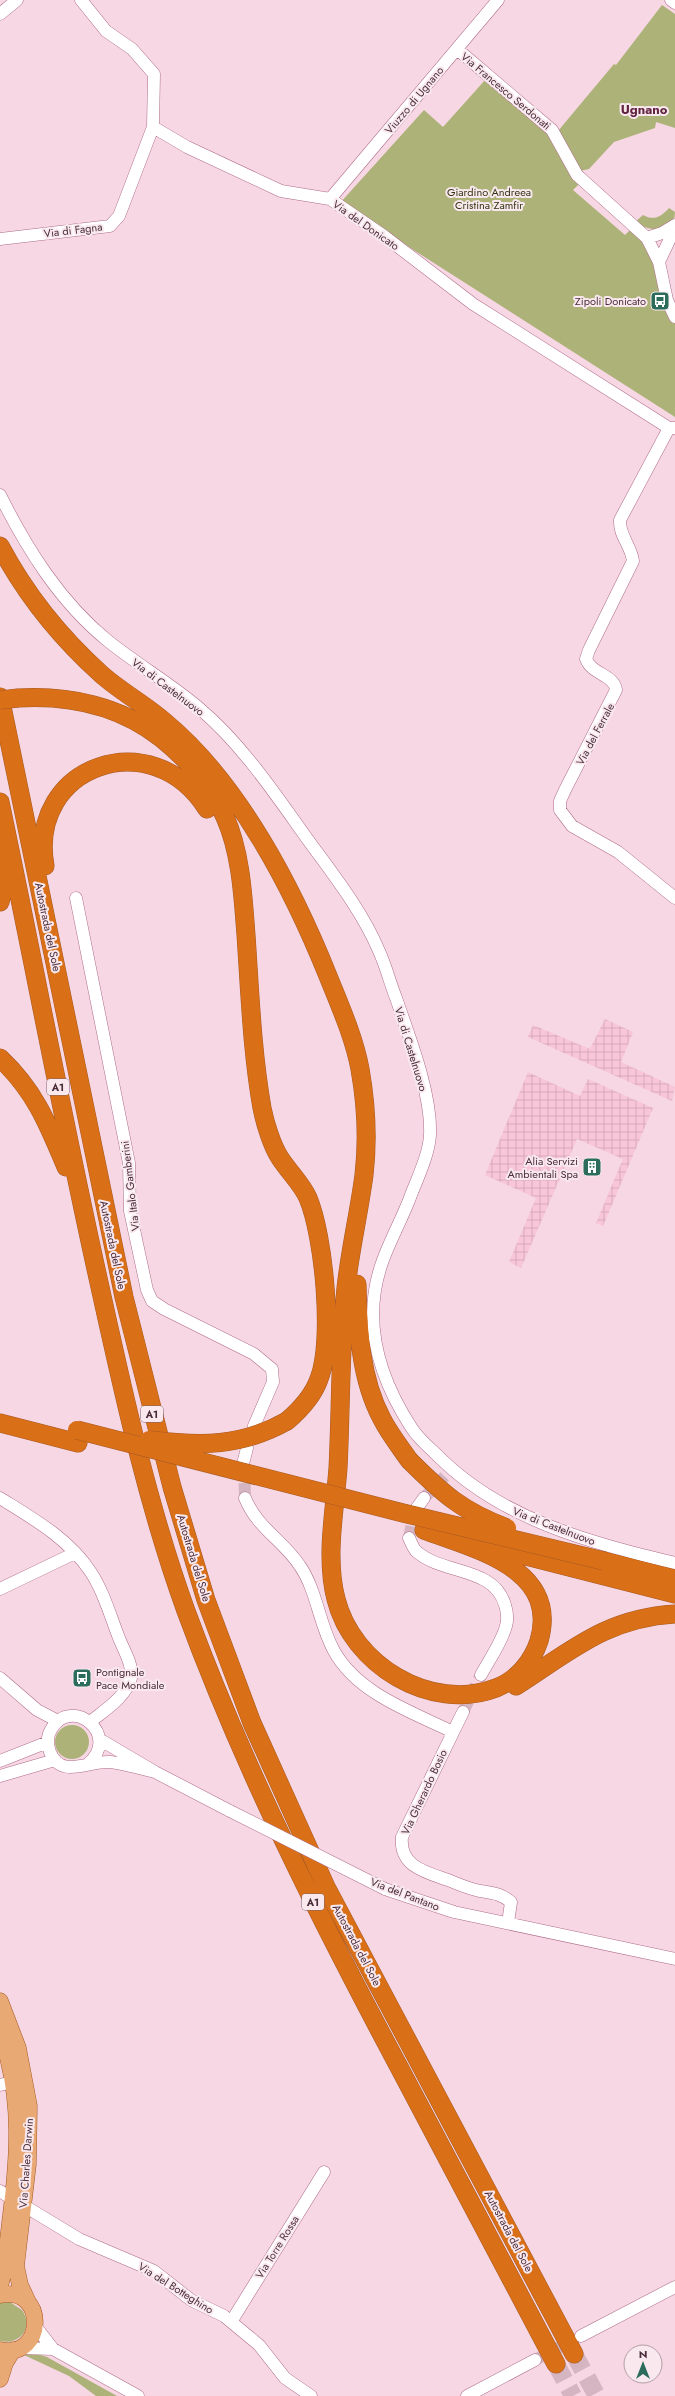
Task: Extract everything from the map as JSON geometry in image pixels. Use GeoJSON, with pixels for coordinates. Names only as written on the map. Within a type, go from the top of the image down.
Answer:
{"type":"FeatureCollection","features":[{"type":"Feature","properties":{"kind":"highway"},"geometry":{"type":"LineString","coordinates":[[0,546],[32,597],[66,639],[100,673],[167,723],[237,800],[276,866],[315,943],[340,1006],[359,1067],[365,1114],[364,1172],[346,1288],[332,1538],[334,1593],[342,1618],[359,1646],[390,1672],[424,1689],[463,1694],[496,1688],[513,1679],[525,1667],[539,1640],[542,1621],[534,1591],[514,1568],[504,1561],[416,1534],[78,1437],[0,1411]]}},
{"type":"Feature","properties":{"kind":"highway"},"geometry":{"type":"LineString","coordinates":[[0,700],[42,688],[64,690],[101,698],[141,715],[185,742]]}},
{"type":"Feature","properties":{"kind":"highway"},"geometry":{"type":"LineString","coordinates":[[0,693],[60,697],[99,706],[150,729],[168,744],[200,777],[225,817],[238,860],[242,890],[257,1078],[263,1112],[278,1156],[308,1197],[336,1294],[339,1319],[327,1570],[333,1604],[338,1619],[356,1648],[368,1661],[404,1686],[422,1693],[441,1697],[474,1698],[514,1688],[597,1634],[636,1620],[675,1614]]}},
{"type":"Feature","properties":{"kind":"highway","name":"Autostrada del Sole"},"geometry":{"type":"LineString","coordinates":[[0,697],[124,1297],[142,1374],[172,1487],[206,1600],[252,1723],[326,1887],[574,2354]]}},
{"type":"Feature","properties":{"kind":"highway"},"geometry":{"type":"LineString","coordinates":[[44,909],[50,897],[42,850],[45,828],[55,803],[77,778],[94,769],[125,761],[160,766],[178,776],[198,795],[217,825],[242,890]]}},
{"type":"Feature","properties":{"kind":"highway","name":"Autostrada del Sole"},"geometry":{"type":"LineString","coordinates":[[0,802],[82,1204],[128,1415],[150,1498],[185,1608],[234,1736],[288,1852],[366,2005],[556,2364]]}},
{"type":"Feature","properties":{"kind":"highway"},"geometry":{"type":"LineString","coordinates":[[0,847],[4,871],[0,902]]}},
{"type":"Feature","properties":{"kind":"highway"},"geometry":{"type":"LineString","coordinates":[[0,1058],[15,1072],[43,1112],[82,1204]]}},
{"type":"Feature","properties":{"kind":"highway"},"geometry":{"type":"LineString","coordinates":[[356,1219],[359,1341],[368,1383],[382,1419],[409,1460],[441,1492],[477,1517],[604,1561]]}},
{"type":"Feature","properties":{"kind":"highway"},"geometry":{"type":"LineString","coordinates":[[78,1437],[202,1445],[234,1441],[255,1436],[287,1421],[312,1395],[320,1378],[325,1359],[325,1305],[319,1236]]}},
{"type":"Feature","properties":{"kind":"highway"},"geometry":{"type":"LineString","coordinates":[[0,1423],[78,1437],[675,1579]]}},
{"type":"Feature","properties":{"kind":"highway"},"geometry":{"type":"LineString","coordinates":[[416,1534],[675,1594]]}},
{"type":"Feature","properties":{"kind":"main road","name":"Via Charles Darwin"},"geometry":{"type":"LineString","coordinates":[[0,2001],[18,2048],[29,2106],[29,2144],[12,2198],[16,2266],[20,2285],[34,2313],[36,2327]]}},
{"type":"Feature","properties":{"kind":"main road","name":"Via Charles Darwin"},"geometry":{"type":"LineString","coordinates":[[0,2031],[7,2083],[18,2139],[5,2266],[0,2286]]}},
{"type":"Feature","properties":{"kind":"main road"},"geometry":{"type":"LineString","coordinates":[[0,2295],[13,2294],[28,2302]]}},
{"type":"Feature","properties":{"kind":"main road"},"geometry":{"type":"LineString","coordinates":[[0,2379],[11,2350],[30,2339],[36,2327]]}},
{"type":"Feature","properties":{"kind":"street"},"geometry":{"type":"LineString","coordinates":[[0,14],[17,0]]}},
{"type":"Feature","properties":{"kind":"street"},"geometry":{"type":"LineString","coordinates":[[81,0],[106,31],[132,49],[154,74],[153,127]]}},
{"type":"Feature","properties":{"kind":"street","name":"Viuzzo di Ugnano"},"geometry":{"type":"LineString","coordinates":[[330,199],[498,0]]}},
{"type":"Feature","properties":{"kind":"street"},"geometry":{"type":"LineString","coordinates":[[671,0],[675,3]]}},
{"type":"Feature","properties":{"kind":"street","name":"Via Francesco Serdonati"},"geometry":{"type":"LineString","coordinates":[[457,49],[552,130],[577,175],[647,238],[659,262],[667,300],[675,317]]}},
{"type":"Feature","properties":{"kind":"street","name":"Via del Donicato"},"geometry":{"type":"LineString","coordinates":[[153,127],[188,147],[281,191],[330,199],[384,236],[473,304],[672,428]]}},
{"type":"Feature","properties":{"kind":"street","name":"Via di Fagna"},"geometry":{"type":"LineString","coordinates":[[0,239],[110,226],[119,216],[153,127]]}},
{"type":"Feature","properties":{"kind":"street"},"geometry":{"type":"LineString","coordinates":[[647,238],[675,227]]}},
{"type":"Feature","properties":{"kind":"street"},"geometry":{"type":"LineString","coordinates":[[659,262],[675,227]]}},
{"type":"Feature","properties":{"kind":"street","name":"Via del Ferrale"},"geometry":{"type":"LineString","coordinates":[[672,428],[620,520],[620,528],[624,540],[632,551],[633,561],[586,659],[594,670],[609,678],[615,684],[616,690],[565,790],[560,801],[560,810],[572,826],[618,852],[675,898]]}},
{"type":"Feature","properties":{"kind":"street","name":"Via di Castelnuovo"},"geometry":{"type":"LineString","coordinates":[[0,495],[21,539],[60,592],[84,618],[105,639],[199,708],[242,750],[345,891],[379,950],[417,1059],[426,1097],[430,1136],[419,1174],[402,1219],[383,1260],[377,1282],[373,1323],[378,1361],[391,1395],[414,1432],[448,1473],[517,1514],[613,1548],[675,1563]]}},
{"type":"Feature","properties":{"kind":"street","name":"Via Italo Gamberini"},"geometry":{"type":"LineString","coordinates":[[76,898],[129,1163],[130,1211],[147,1290],[152,1301],[164,1309],[254,1354],[272,1369],[273,1382],[254,1426]]}},
{"type":"Feature","properties":{"kind":"street"},"geometry":{"type":"LineString","coordinates":[[0,1498],[55,1534],[75,1553],[89,1570],[98,1586],[131,1667],[131,1676],[127,1689],[90,1722]]}},
{"type":"Feature","properties":{"kind":"street"},"geometry":{"type":"LineString","coordinates":[[245,1498],[251,1513],[300,1566],[335,1652],[358,1680],[386,1699],[453,1732]]}},
{"type":"Feature","properties":{"kind":"street"},"geometry":{"type":"LineString","coordinates":[[416,1509],[424,1498]]}},
{"type":"Feature","properties":{"kind":"street"},"geometry":{"type":"LineString","coordinates":[[416,1534],[416,1550],[426,1558],[482,1578],[497,1588],[503,1598],[507,1612],[507,1626],[481,1675]]}},
{"type":"Feature","properties":{"kind":"street"},"geometry":{"type":"LineString","coordinates":[[0,1589],[75,1553]]}},
{"type":"Feature","properties":{"kind":"street"},"geometry":{"type":"LineString","coordinates":[[0,1678],[37,1710],[58,1721]]}},
{"type":"Feature","properties":{"kind":"street","name":"Via Gherardo Bosio"},"geometry":{"type":"LineString","coordinates":[[463,1712],[402,1837],[401,1845],[410,1864],[419,1870],[478,1890],[503,1895],[510,1902],[508,1923]]}},
{"type":"Feature","properties":{"kind":"street"},"geometry":{"type":"LineString","coordinates":[[0,1776],[55,1760],[50,1752],[48,1742],[51,1730],[58,1721],[74,1716],[90,1722],[96,1730],[99,1739],[98,1751],[88,1764]]}},
{"type":"Feature","properties":{"kind":"street","name":"Via del Pantano"},"geometry":{"type":"LineString","coordinates":[[99,1739],[155,1772],[385,1888],[454,1912],[675,1959]]}},
{"type":"Feature","properties":{"kind":"street"},"geometry":{"type":"LineString","coordinates":[[0,1761],[48,1742]]}},
{"type":"Feature","properties":{"kind":"street","name":"Via del Pantano"},"geometry":{"type":"LineString","coordinates":[[55,1760],[70,1767],[81,1767],[88,1764],[109,1762],[155,1772]]}},
{"type":"Feature","properties":{"kind":"street","name":"Via Torre Rossa"},"geometry":{"type":"LineString","coordinates":[[231,2322],[324,2172]]}},
{"type":"Feature","properties":{"kind":"street","name":"Via del Botteghino"},"geometry":{"type":"LineString","coordinates":[[12,2198],[79,2239],[154,2271],[191,2300],[231,2322],[259,2345],[285,2378],[311,2396]]}},
{"type":"Feature","properties":{"kind":"street"},"geometry":{"type":"LineString","coordinates":[[581,2336],[675,2287]]}},
{"type":"Feature","properties":{"kind":"street"},"geometry":{"type":"LineString","coordinates":[[36,2327],[53,2349],[138,2396]]}},
{"type":"Feature","properties":{"kind":"street"},"geometry":{"type":"LineString","coordinates":[[11,2350],[53,2349]]}},
{"type":"Feature","properties":{"kind":"street"},"geometry":{"type":"LineString","coordinates":[[467,2396],[535,2360]]}},
{"type":"Feature","properties":{"kind":"shaded area"},"geometry":{"type":"Polygon","coordinates":[[[605,1019],[633,1032],[621,1062],[675,1087],[672,1101],[528,1037],[533,1025],[590,1049],[605,1019]]]}},
{"type":"Feature","properties":{"kind":"shaded area"},"geometry":{"type":"Polygon","coordinates":[[[528,1072],[580,1096],[588,1079],[653,1108],[603,1226],[596,1223],[623,1159],[577,1139],[521,1268],[509,1262],[536,1198],[485,1175],[528,1072]]]}},
{"type":"Feature","properties":{"kind":"green space"},"geometry":{"type":"Polygon","coordinates":[[[662,5],[675,14],[675,128],[656,122],[655,128],[614,142],[589,169],[580,171],[558,131],[614,64],[616,65],[662,5]]]}},
{"type":"Feature","properties":{"kind":"green space","name":"Giardino Andreea Cristina Zamfir"},"geometry":{"type":"Polygon","coordinates":[[[486,79],[551,137],[580,183],[573,190],[625,235],[631,229],[650,253],[663,299],[675,323],[675,417],[340,203],[424,110],[443,127],[486,79]]]}},
{"type":"Feature","properties":{"kind":"green space"},"geometry":{"type":"Polygon","coordinates":[[[669,208],[675,212],[674,219],[671,224],[666,227],[653,229],[647,228],[635,222],[643,215],[651,218],[660,216],[669,208]]]}},
{"type":"Feature","properties":{"kind":"green space"},"geometry":{"type":"Polygon","coordinates":[[[75,1725],[84,1730],[88,1735],[88,1749],[84,1754],[79,1758],[69,1759],[65,1758],[56,1749],[55,1739],[56,1735],[65,1726],[75,1725]]]}},
{"type":"Feature","properties":{"kind":"green space"},"geometry":{"type":"Polygon","coordinates":[[[10,2302],[22,2310],[25,2316],[26,2329],[19,2338],[14,2341],[0,2341],[0,2303],[10,2302]]]}},
{"type":"Feature","properties":{"kind":"green space"},"geometry":{"type":"Polygon","coordinates":[[[30,2352],[47,2357],[117,2396],[96,2396],[69,2376],[24,2355],[30,2352]]]}},
{"type":"Feature","properties":{"kind":"tunnel"},"geometry":{"type":"LineString","coordinates":[[244,1465],[245,1498]]}},
{"type":"Feature","properties":{"kind":"tunnel"},"geometry":{"type":"LineString","coordinates":[[424,1498],[445,1476]]}},
{"type":"Feature","properties":{"kind":"tunnel"},"geometry":{"type":"LineString","coordinates":[[409,1538],[415,1510]]}},
{"type":"Feature","properties":{"kind":"tunnel"},"geometry":{"type":"LineString","coordinates":[[463,1712],[481,1675]]}},
{"type":"Feature","properties":{"kind":"tunnel"},"geometry":{"type":"LineString","coordinates":[[535,2360],[575,2339]]}},
{"type":"Feature","properties":{"kind":"tunnel"},"geometry":{"type":"LineString","coordinates":[[574,2354],[597,2396]]}},
{"type":"Feature","properties":{"kind":"tunnel"},"geometry":{"type":"LineString","coordinates":[[556,2364],[573,2396]]}},
{"type":"Feature","properties":{"kind":"place","name":"Zipoli Donicato"},"geometry":{"type":"Point","coordinates":[660,301]}},
{"type":"Feature","properties":{"kind":"place","name":"Alia Servizi Ambientali Spa"},"geometry":{"type":"Point","coordinates":[592,1167]}},
{"type":"Feature","properties":{"kind":"place","name":"Pontignale Pace Mondiale"},"geometry":{"type":"Point","coordinates":[82,1678]}},
{"type":"Feature","properties":{"kind":"district","name":"Ugnano"},"geometry":{"type":"Point","coordinates":[644,109]}}]}
